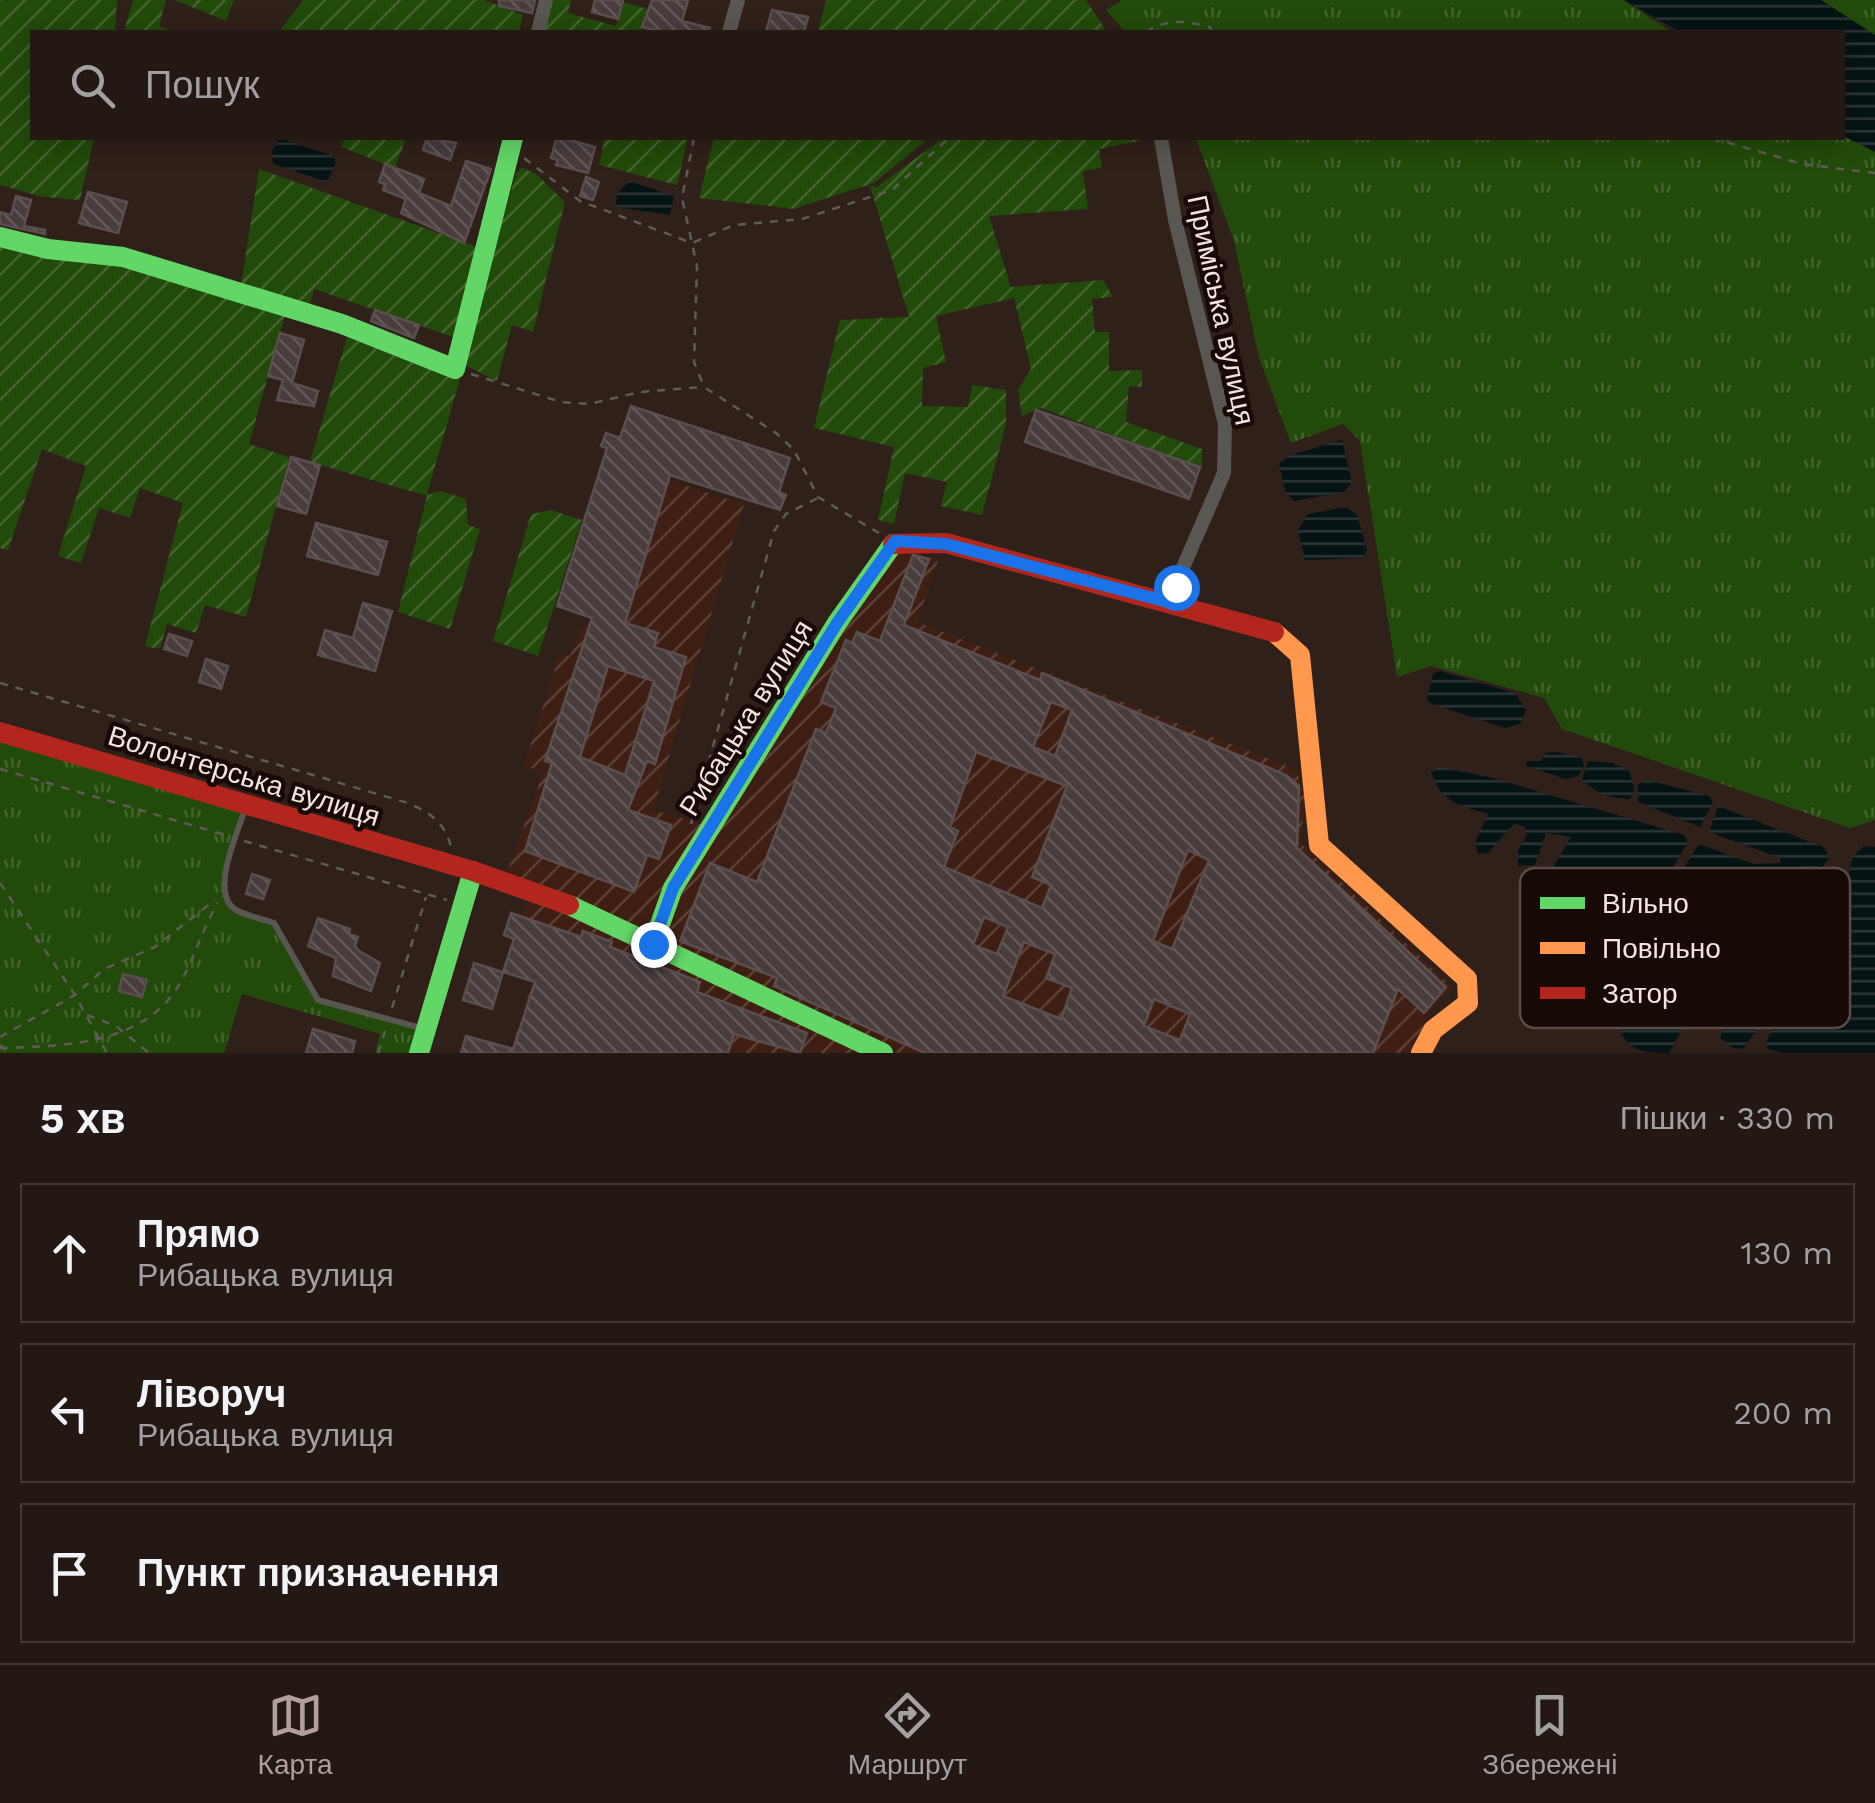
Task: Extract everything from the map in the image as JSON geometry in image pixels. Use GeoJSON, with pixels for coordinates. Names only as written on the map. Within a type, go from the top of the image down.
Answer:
{"type":"FeatureCollection","features":[{"type":"Feature","properties":{"kind":"street"},"geometry":{"type":"LineString","coordinates":[[538,30],[546,0]]}},
{"type":"Feature","properties":{"kind":"street"},"geometry":{"type":"LineString","coordinates":[[730,30],[738,0]]}},
{"type":"Feature","properties":{"kind":"street","name":"Приміська вулиця"},"geometry":{"type":"LineString","coordinates":[[1160,140],[1175,220],[1225,424],[1224,472],[1168,602]]}},
{"type":"Feature","properties":{"kind":"street"},"geometry":{"type":"LineString","coordinates":[[0,237],[48,249],[123,257],[342,324],[455,369],[512,144]]}},
{"type":"Feature","properties":{"kind":"street"},"geometry":{"type":"LineString","coordinates":[[895,541],[946,544],[1281,634],[1300,655],[1318,845],[1468,979],[1468,1002],[1432,1030],[1420,1053]]}},
{"type":"Feature","properties":{"kind":"street","name":"Рибацька вулиця"},"geometry":{"type":"LineString","coordinates":[[653,944],[673,888],[837,623],[895,541]]}},
{"type":"Feature","properties":{"kind":"street","name":"Волонтерська вулиця"},"geometry":{"type":"LineString","coordinates":[[0,732],[464,870],[587,912],[883,1053]]}},
{"type":"Feature","properties":{"kind":"street"},"geometry":{"type":"LineString","coordinates":[[419,1053],[464,870]]}},
{"type":"Feature","properties":{"kind":"lane"},"geometry":{"type":"LineString","coordinates":[[246,805],[224,893],[233,909],[274,923],[318,1000],[426,1030]]}},
{"type":"Feature","properties":{"kind":"path"},"geometry":{"type":"LineString","coordinates":[[1149,30],[1184,20],[1211,30]]}},
{"type":"Feature","properties":{"kind":"path"},"geometry":{"type":"LineString","coordinates":[[694,140],[682,198],[697,266],[694,362],[704,387],[776,433],[794,450],[820,498],[895,541]]}},
{"type":"Feature","properties":{"kind":"path"},"geometry":{"type":"LineString","coordinates":[[512,144],[580,201],[692,244],[734,225],[802,219],[892,190],[947,140]]}},
{"type":"Feature","properties":{"kind":"path"},"geometry":{"type":"LineString","coordinates":[[1719,140],[1802,164],[1875,173]]}},
{"type":"Feature","properties":{"kind":"path"},"geometry":{"type":"LineString","coordinates":[[455,369],[562,402],[588,404],[640,392],[704,387]]}},
{"type":"Feature","properties":{"kind":"path"},"geometry":{"type":"LineString","coordinates":[[687,838],[774,530],[786,514],[820,498]]}},
{"type":"Feature","properties":{"kind":"path"},"geometry":{"type":"LineString","coordinates":[[0,683],[428,811],[447,830],[464,870]]}},
{"type":"Feature","properties":{"kind":"path"},"geometry":{"type":"LineString","coordinates":[[0,882],[75,995],[107,1053]]}},
{"type":"Feature","properties":{"kind":"path"},"geometry":{"type":"LineString","coordinates":[[0,1038],[75,995],[104,968],[155,947],[224,893]]}},
{"type":"Feature","properties":{"kind":"path"},"geometry":{"type":"LineString","coordinates":[[1,1047],[106,1038],[142,1024],[172,995],[224,893]]}},
{"type":"Feature","properties":{"kind":"path"},"geometry":{"type":"LineString","coordinates":[[378,1053],[426,894]]}},
{"type":"Feature","properties":{"kind":"path"},"geometry":{"type":"LineString","coordinates":[[85,1014],[116,1026],[149,1053]]}},
{"type":"Feature","properties":{"kind":"path"},"geometry":{"type":"LineString","coordinates":[[1,1047],[8,1053]]}},
{"type":"Feature","properties":{"kind":"shaded area"},"geometry":{"type":"Polygon","coordinates":[[[1624,0],[1821,0],[1875,35],[1875,152],[1845,137],[1845,30],[1676,30],[1624,0]]]}},
{"type":"Feature","properties":{"kind":"shaded area"},"geometry":{"type":"Polygon","coordinates":[[[278,140],[285,140],[333,156],[336,163],[327,182],[273,164],[272,151],[278,140]]]}},
{"type":"Feature","properties":{"kind":"shaded area"},"geometry":{"type":"Polygon","coordinates":[[[629,181],[674,196],[670,215],[616,207],[617,194],[629,181]]]}},
{"type":"Feature","properties":{"kind":"shaded area"},"geometry":{"type":"Polygon","coordinates":[[[1342,440],[1352,482],[1344,492],[1294,501],[1286,493],[1279,464],[1288,456],[1342,440]]]}},
{"type":"Feature","properties":{"kind":"shaded area"},"geometry":{"type":"Polygon","coordinates":[[[639,471],[744,504],[653,810],[712,827],[856,600],[900,553],[939,558],[917,622],[1295,769],[1306,794],[1300,843],[1453,988],[1429,1011],[1412,1053],[510,1053],[539,962],[511,954],[530,893],[503,884],[543,773],[524,765],[560,653],[570,656],[578,635],[591,619],[639,471]]]}},
{"type":"Feature","properties":{"kind":"shaded area"},"geometry":{"type":"Polygon","coordinates":[[[1346,507],[1357,515],[1367,550],[1363,558],[1305,560],[1298,530],[1308,514],[1346,507]]]}},
{"type":"Feature","properties":{"kind":"shaded area"},"geometry":{"type":"Polygon","coordinates":[[[1440,671],[1515,693],[1526,710],[1520,724],[1505,728],[1432,704],[1427,699],[1433,674],[1440,671]]]}},
{"type":"Feature","properties":{"kind":"shaded area"},"geometry":{"type":"Polygon","coordinates":[[[1546,753],[1582,758],[1584,766],[1578,776],[1565,779],[1527,766],[1526,761],[1541,761],[1546,753]]]}},
{"type":"Feature","properties":{"kind":"shaded area"},"geometry":{"type":"Polygon","coordinates":[[[1588,761],[1613,763],[1629,771],[1634,789],[1630,799],[1604,794],[1582,780],[1588,761]]]}},
{"type":"Feature","properties":{"kind":"shaded area"},"geometry":{"type":"Polygon","coordinates":[[[1440,767],[1493,778],[1684,835],[1688,842],[1673,868],[1553,868],[1571,837],[1546,833],[1535,865],[1518,866],[1518,850],[1527,835],[1524,826],[1514,824],[1488,853],[1478,854],[1475,843],[1488,814],[1446,797],[1431,772],[1440,767]]]}},
{"type":"Feature","properties":{"kind":"shaded area"},"geometry":{"type":"Polygon","coordinates":[[[1648,780],[1709,796],[1713,802],[1700,827],[1638,802],[1638,784],[1648,780]]]}},
{"type":"Feature","properties":{"kind":"shaded area"},"geometry":{"type":"Polygon","coordinates":[[[1718,806],[1825,848],[1829,859],[1821,868],[1684,868],[1699,844],[1754,864],[1781,863],[1780,858],[1709,832],[1718,806]]]}},
{"type":"Feature","properties":{"kind":"shaded area"},"geometry":{"type":"Polygon","coordinates":[[[1864,846],[1875,847],[1875,1053],[1783,1053],[1768,1049],[1766,1042],[1773,1028],[1850,1028],[1853,856],[1864,846]]]}},
{"type":"Feature","properties":{"kind":"shaded area"},"geometry":{"type":"Polygon","coordinates":[[[1623,1028],[1683,1028],[1669,1053],[1641,1050],[1630,1045],[1621,1033],[1623,1028]]]}},
{"type":"Feature","properties":{"kind":"shaded area"},"geometry":{"type":"Polygon","coordinates":[[[1723,1028],[1756,1028],[1744,1048],[1735,1049],[1720,1038],[1723,1028]]]}},
{"type":"Feature","properties":{"kind":"green space"},"geometry":{"type":"Polygon","coordinates":[[[0,0],[117,0],[115,30],[30,30],[30,140],[94,140],[80,200],[43,197],[0,185],[0,0]]]}},
{"type":"Feature","properties":{"kind":"green space"},"geometry":{"type":"Polygon","coordinates":[[[133,0],[166,0],[159,26],[170,30],[125,30],[133,0]]]}},
{"type":"Feature","properties":{"kind":"green space"},"geometry":{"type":"Polygon","coordinates":[[[175,0],[234,0],[226,21],[175,0]]]}},
{"type":"Feature","properties":{"kind":"green space"},"geometry":{"type":"Polygon","coordinates":[[[303,0],[484,0],[523,15],[519,30],[280,30],[303,0]]]}},
{"type":"Feature","properties":{"kind":"green space"},"geometry":{"type":"Polygon","coordinates":[[[549,0],[571,0],[568,13],[616,26],[623,2],[647,9],[642,30],[542,30],[549,0]]]}},
{"type":"Feature","properties":{"kind":"green space"},"geometry":{"type":"Polygon","coordinates":[[[826,0],[1086,0],[1106,30],[818,30],[826,0]]]}},
{"type":"Feature","properties":{"kind":"green space"},"geometry":{"type":"Polygon","coordinates":[[[1122,0],[1623,0],[1669,30],[1123,30],[1106,10],[1122,0]]]}},
{"type":"Feature","properties":{"kind":"green space"},"geometry":{"type":"Polygon","coordinates":[[[1821,0],[1875,0],[1875,35],[1821,0]]]}},
{"type":"Feature","properties":{"kind":"green space"},"geometry":{"type":"Polygon","coordinates":[[[1845,129],[1875,145],[1875,820],[1850,828],[1562,729],[1544,698],[1431,666],[1397,677],[1360,441],[1343,424],[1291,443],[1259,358],[1234,241],[1197,140],[1845,140],[1845,129]]]}},
{"type":"Feature","properties":{"kind":"green space"},"geometry":{"type":"Polygon","coordinates":[[[344,140],[405,140],[395,168],[341,147],[344,140]]]}},
{"type":"Feature","properties":{"kind":"green space"},"geometry":{"type":"Polygon","coordinates":[[[601,140],[688,140],[677,185],[599,165],[604,141],[601,140]]]}},
{"type":"Feature","properties":{"kind":"green space"},"geometry":{"type":"Polygon","coordinates":[[[714,140],[927,140],[874,183],[793,209],[699,198],[714,140]]]}},
{"type":"Feature","properties":{"kind":"green space"},"geometry":{"type":"Polygon","coordinates":[[[940,140],[1142,140],[1099,149],[1102,168],[1083,171],[1088,209],[989,216],[1011,287],[1103,280],[1113,297],[1092,299],[1095,332],[1109,332],[1109,371],[1142,370],[1142,387],[1129,386],[1126,422],[1202,449],[1202,468],[1041,408],[1022,416],[1018,390],[1031,369],[1014,298],[936,316],[946,362],[923,368],[922,406],[968,407],[972,385],[1006,390],[1006,424],[982,515],[941,506],[947,482],[905,473],[894,524],[878,520],[894,447],[814,428],[840,320],[909,317],[870,186],[877,187],[940,140]]]}},
{"type":"Feature","properties":{"kind":"green space"},"geometry":{"type":"Polygon","coordinates":[[[522,168],[535,173],[565,202],[533,332],[512,325],[497,381],[463,364],[516,173],[522,168]]]}},
{"type":"Feature","properties":{"kind":"green space"},"geometry":{"type":"Polygon","coordinates":[[[259,169],[483,249],[459,339],[314,289],[308,311],[241,285],[259,169]]]}},
{"type":"Feature","properties":{"kind":"green space"},"geometry":{"type":"Polygon","coordinates":[[[0,244],[122,263],[285,315],[249,444],[289,457],[246,617],[205,605],[196,633],[167,624],[160,649],[145,646],[183,503],[140,488],[130,518],[99,508],[81,563],[58,556],[86,466],[42,449],[8,550],[0,548],[0,244]]]}},
{"type":"Feature","properties":{"kind":"green space"},"geometry":{"type":"Polygon","coordinates":[[[347,337],[460,378],[427,495],[441,491],[466,499],[468,525],[480,529],[450,629],[398,612],[427,496],[310,462],[347,337]]]}},
{"type":"Feature","properties":{"kind":"green space"},"geometry":{"type":"Polygon","coordinates":[[[551,510],[582,520],[538,656],[493,641],[531,514],[551,510]]]}},
{"type":"Feature","properties":{"kind":"green space"},"geometry":{"type":"Polygon","coordinates":[[[0,732],[246,805],[225,876],[228,902],[240,912],[274,923],[318,1000],[426,1029],[419,1053],[375,1053],[380,1034],[242,994],[224,1053],[0,1053],[0,732]],[[123,974],[119,991],[142,997],[147,980],[123,974]]]}},
{"type":"Feature","properties":{"kind":"building"},"geometry":{"type":"Polygon","coordinates":[[[499,0],[535,0],[532,13],[499,6],[499,0]]]}},
{"type":"Feature","properties":{"kind":"building"},"geometry":{"type":"Polygon","coordinates":[[[595,0],[623,0],[618,19],[592,12],[595,0]]]}},
{"type":"Feature","properties":{"kind":"building"},"geometry":{"type":"Polygon","coordinates":[[[652,0],[688,0],[682,21],[710,28],[655,30],[642,27],[652,0]]]}},
{"type":"Feature","properties":{"kind":"building"},"geometry":{"type":"Polygon","coordinates":[[[772,10],[808,17],[805,30],[767,30],[772,10]]]}},
{"type":"Feature","properties":{"kind":"building"},"geometry":{"type":"Polygon","coordinates":[[[426,140],[456,143],[450,160],[423,150],[426,140]]]}},
{"type":"Feature","properties":{"kind":"building"},"geometry":{"type":"Polygon","coordinates":[[[556,140],[595,147],[588,173],[556,165],[558,160],[551,158],[556,140]]]}},
{"type":"Feature","properties":{"kind":"building"},"geometry":{"type":"Polygon","coordinates":[[[466,161],[491,169],[464,243],[401,213],[406,199],[383,190],[385,184],[379,182],[385,164],[424,179],[419,193],[451,206],[466,161]]]}},
{"type":"Feature","properties":{"kind":"building"},"geometry":{"type":"Polygon","coordinates":[[[586,177],[599,182],[593,200],[580,196],[586,177]]]}},
{"type":"Feature","properties":{"kind":"building"},"geometry":{"type":"Polygon","coordinates":[[[88,192],[127,202],[118,233],[79,223],[88,192]]]}},
{"type":"Feature","properties":{"kind":"building"},"geometry":{"type":"Polygon","coordinates":[[[16,196],[31,200],[24,226],[45,230],[45,234],[0,224],[0,212],[11,215],[16,196]]]}},
{"type":"Feature","properties":{"kind":"building"},"geometry":{"type":"Polygon","coordinates":[[[375,310],[419,325],[414,338],[371,321],[375,310]]]}},
{"type":"Feature","properties":{"kind":"building"},"geometry":{"type":"Polygon","coordinates":[[[280,333],[304,340],[292,383],[318,391],[314,406],[277,400],[283,380],[268,376],[280,333]]]}},
{"type":"Feature","properties":{"kind":"building"},"geometry":{"type":"Polygon","coordinates":[[[631,406],[790,458],[779,492],[786,495],[780,510],[670,475],[625,623],[658,633],[654,647],[686,657],[655,764],[647,761],[628,810],[671,825],[659,859],[647,855],[634,892],[525,851],[552,763],[545,761],[592,618],[557,606],[607,448],[601,446],[606,433],[620,438],[631,406]],[[608,666],[580,757],[625,775],[654,681],[608,666]]]}},
{"type":"Feature","properties":{"kind":"building"},"geometry":{"type":"Polygon","coordinates":[[[1036,410],[1200,467],[1189,499],[1025,442],[1036,410]]]}},
{"type":"Feature","properties":{"kind":"building"},"geometry":{"type":"Polygon","coordinates":[[[291,457],[320,465],[306,514],[277,506],[291,457]]]}},
{"type":"Feature","properties":{"kind":"building"},"geometry":{"type":"Polygon","coordinates":[[[316,523],[387,542],[378,575],[307,556],[316,523]]]}},
{"type":"Feature","properties":{"kind":"building"},"geometry":{"type":"Polygon","coordinates":[[[913,555],[929,559],[904,625],[1040,680],[1042,673],[1286,775],[1299,786],[1297,848],[1446,987],[1424,1013],[1398,989],[1373,1053],[925,1053],[774,986],[777,978],[680,941],[710,863],[757,882],[816,729],[826,733],[836,708],[821,702],[846,640],[852,643],[857,632],[880,641],[913,555]],[[1051,702],[1033,747],[1055,756],[1072,710],[1051,702]],[[976,752],[950,827],[958,831],[944,867],[1042,908],[1051,885],[1032,877],[1067,786],[976,752]],[[1188,850],[1153,941],[1172,949],[1209,860],[1188,850]],[[984,917],[973,945],[997,954],[1008,927],[984,917]],[[1024,942],[1003,996],[1061,1019],[1072,988],[1046,978],[1055,954],[1024,942]],[[1154,999],[1144,1026],[1180,1040],[1190,1014],[1154,999]]]}},
{"type":"Feature","properties":{"kind":"building"},"geometry":{"type":"Polygon","coordinates":[[[363,603],[392,611],[375,671],[318,655],[325,630],[353,638],[363,603]]]}},
{"type":"Feature","properties":{"kind":"building"},"geometry":{"type":"Polygon","coordinates":[[[169,634],[192,641],[187,656],[164,649],[169,634]]]}},
{"type":"Feature","properties":{"kind":"building"},"geometry":{"type":"Polygon","coordinates":[[[206,659],[228,666],[221,689],[199,682],[206,659]]]}},
{"type":"Feature","properties":{"kind":"building"},"geometry":{"type":"Polygon","coordinates":[[[252,874],[270,880],[263,899],[246,894],[252,874]]]}},
{"type":"Feature","properties":{"kind":"building"},"geometry":{"type":"Polygon","coordinates":[[[511,913],[581,937],[583,931],[612,942],[610,947],[700,982],[697,992],[807,1033],[800,1053],[734,1034],[728,1053],[512,1053],[535,982],[503,972],[514,939],[504,935],[511,913]]]}},
{"type":"Feature","properties":{"kind":"building"},"geometry":{"type":"Polygon","coordinates":[[[318,918],[350,929],[349,934],[358,937],[355,946],[359,951],[380,963],[371,991],[333,976],[336,958],[308,946],[318,918]]]}},
{"type":"Feature","properties":{"kind":"building"},"geometry":{"type":"Polygon","coordinates":[[[474,963],[503,972],[492,1009],[463,1000],[474,963]]]}},
{"type":"Feature","properties":{"kind":"building"},"geometry":{"type":"Polygon","coordinates":[[[123,974],[147,980],[142,997],[119,991],[123,974]]]}},
{"type":"Feature","properties":{"kind":"building"},"geometry":{"type":"Polygon","coordinates":[[[313,1029],[355,1041],[352,1053],[306,1053],[313,1029]]]}},
{"type":"Feature","properties":{"kind":"building"},"geometry":{"type":"Polygon","coordinates":[[[466,1036],[513,1049],[512,1053],[461,1053],[466,1036]]]}},
{"type":"Feature","properties":{"kind":"traffic: fast"},"geometry":{"type":"LineString","coordinates":[[0,237],[48,249],[123,257],[342,324],[455,369],[512,140]]}},
{"type":"Feature","properties":{"kind":"traffic: fast"},"geometry":{"type":"LineString","coordinates":[[653,944],[673,888],[837,623],[893,544]]}},
{"type":"Feature","properties":{"kind":"traffic: fast"},"geometry":{"type":"LineString","coordinates":[[419,1053],[473,871]]}},
{"type":"Feature","properties":{"kind":"traffic: fast"},"geometry":{"type":"LineString","coordinates":[[569,905],[883,1053]]}},
{"type":"Feature","properties":{"kind":"traffic: slow"},"geometry":{"type":"LineString","coordinates":[[1274,632],[1300,655],[1319,845],[1467,979],[1468,1003],[1433,1030],[1421,1053]]}},
{"type":"Feature","properties":{"kind":"traffic: jam"},"geometry":{"type":"LineString","coordinates":[[893,544],[946,543],[1274,632]]}},
{"type":"Feature","properties":{"kind":"traffic: jam"},"geometry":{"type":"LineString","coordinates":[[0,732],[473,871],[569,905]]}},
{"type":"Feature","properties":{"kind":"route"},"geometry":{"type":"LineString","coordinates":[[653,944],[673,888],[837,623],[895,541],[908,538],[946,544],[1168,602],[1176,587]]}}]}
